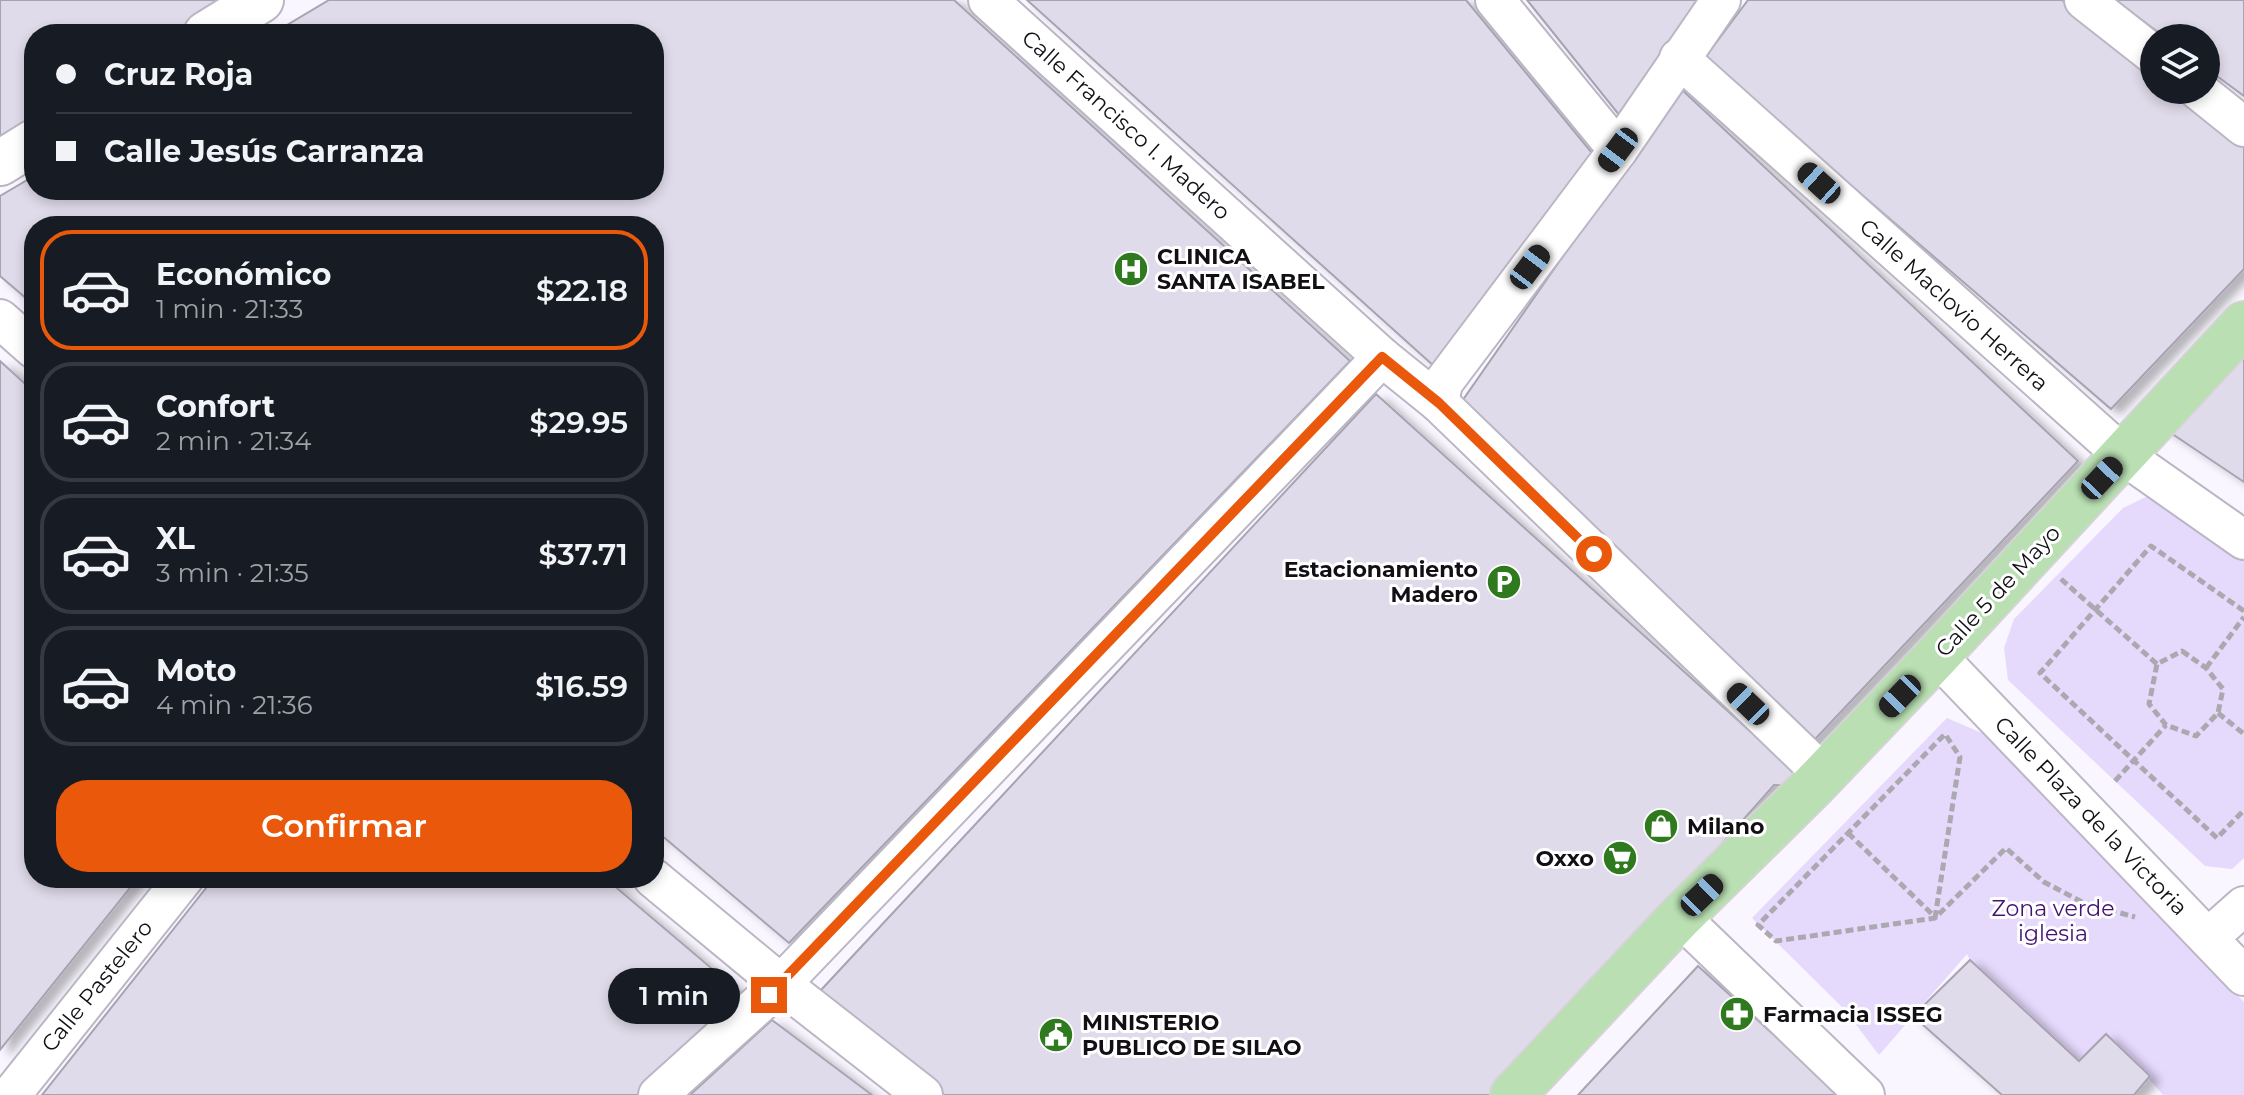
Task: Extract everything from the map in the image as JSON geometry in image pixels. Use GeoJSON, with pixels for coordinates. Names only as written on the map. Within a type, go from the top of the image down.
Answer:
{"type":"FeatureCollection","features":[{"type":"Feature","properties":{"kind":"main road","name":"Calle 5 de Mayo"},"geometry":{"type":"LineString","coordinates":[[1513,1095],[1680,917],[1824,775],[1937,656],[2244,324]]}},
{"type":"Feature","properties":{"kind":"street"},"geometry":{"type":"LineString","coordinates":[[222,24],[261,0]]}},
{"type":"Feature","properties":{"kind":"street","name":"Calle Francisco I. Madero"},"geometry":{"type":"LineString","coordinates":[[988,0],[1382,357],[1439,403],[1824,775]]}},
{"type":"Feature","properties":{"kind":"street"},"geometry":{"type":"LineString","coordinates":[[1495,0],[1618,150]]}},
{"type":"Feature","properties":{"kind":"street"},"geometry":{"type":"LineString","coordinates":[[1439,403],[1443,383],[1618,150],[1721,0]]}},
{"type":"Feature","properties":{"kind":"street"},"geometry":{"type":"LineString","coordinates":[[2084,0],[2140,44]]}},
{"type":"Feature","properties":{"kind":"street","name":"Calle Maclovio Herrera"},"geometry":{"type":"LineString","coordinates":[[1679,58],[2123,455],[2244,540]]}},
{"type":"Feature","properties":{"kind":"street"},"geometry":{"type":"LineString","coordinates":[[2215,104],[2244,127]]}},
{"type":"Feature","properties":{"kind":"street"},"geometry":{"type":"LineString","coordinates":[[0,163],[24,148]]}},
{"type":"Feature","properties":{"kind":"street"},"geometry":{"type":"LineString","coordinates":[[0,319],[24,340]]}},
{"type":"Feature","properties":{"kind":"street"},"geometry":{"type":"LineString","coordinates":[[658,1095],[781,984],[1382,357]]}},
{"type":"Feature","properties":{"kind":"street","name":"Calle Plaza de la Victoria"},"geometry":{"type":"LineString","coordinates":[[1937,656],[2244,976]]}},
{"type":"Feature","properties":{"kind":"street"},"geometry":{"type":"LineString","coordinates":[[664,887],[923,1095]]}},
{"type":"Feature","properties":{"kind":"street","name":"Calle Pastelero"},"geometry":{"type":"LineString","coordinates":[[11,1095],[176,888]]}},
{"type":"Feature","properties":{"kind":"street"},"geometry":{"type":"LineString","coordinates":[[2208,938],[2244,906]]}},
{"type":"Feature","properties":{"kind":"street"},"geometry":{"type":"LineString","coordinates":[[1680,917],[1865,1095]]}},
{"type":"Feature","properties":{"kind":"path"},"geometry":{"type":"LineString","coordinates":[[2206,668],[2244,614],[2151,546],[2040,673],[2217,838],[2244,810]]}},
{"type":"Feature","properties":{"kind":"path"},"geometry":{"type":"LineString","coordinates":[[2057,575],[2157,664]]}},
{"type":"Feature","properties":{"kind":"path"},"geometry":{"type":"LineString","coordinates":[[2182,651],[2206,668],[2223,689],[2218,713],[2196,736],[2166,725],[2149,704],[2157,664],[2182,651]]}},
{"type":"Feature","properties":{"kind":"path"},"geometry":{"type":"LineString","coordinates":[[2218,713],[2244,734]]}},
{"type":"Feature","properties":{"kind":"path"},"geometry":{"type":"LineString","coordinates":[[2115,781],[2166,725]]}},
{"type":"Feature","properties":{"kind":"path"},"geometry":{"type":"LineString","coordinates":[[1935,918],[1960,757],[1945,734],[1758,925],[1776,941],[1935,918],[2006,848],[2044,882],[2084,903],[2139,919]]}},
{"type":"Feature","properties":{"kind":"path"},"geometry":{"type":"LineString","coordinates":[[1848,833],[1935,918]]}},
{"type":"Feature","properties":{"kind":"green space"},"geometry":{"type":"Polygon","coordinates":[[[2150,495],[2244,547],[2244,858],[2232,869],[2205,866],[2008,680],[2004,648],[2014,619],[2123,508],[2150,495]]]}},
{"type":"Feature","properties":{"kind":"green space","name":"Zona verde iglesia"},"geometry":{"type":"Polygon","coordinates":[[[1947,718],[1998,740],[2244,1002],[2244,1095],[2163,1095],[2129,1056],[2079,1061],[1967,954],[1879,1055],[1845,1010],[1752,918],[1947,718]]]}},
{"type":"Feature","properties":{"kind":"building"},"geometry":{"type":"Polygon","coordinates":[[[0,0],[234,0],[199,24],[24,24],[24,143],[0,159],[0,0]]]}},
{"type":"Feature","properties":{"kind":"building"},"geometry":{"type":"Polygon","coordinates":[[[329,0],[954,0],[1350,361],[789,943],[664,837],[664,216],[24,216],[24,296],[0,276],[0,196],[24,182],[24,200],[664,200],[664,24],[289,24],[329,0]]]}},
{"type":"Feature","properties":{"kind":"building"},"geometry":{"type":"Polygon","coordinates":[[[1027,0],[1466,0],[1592,153],[1435,367],[1027,0]]]}},
{"type":"Feature","properties":{"kind":"building"},"geometry":{"type":"Polygon","coordinates":[[[1527,0],[1703,0],[1620,116],[1527,0]]]}},
{"type":"Feature","properties":{"kind":"building"},"geometry":{"type":"Polygon","coordinates":[[[1748,0],[2062,0],[2140,63],[2140,104],[2192,104],[2244,146],[2244,269],[2111,409],[1704,59],[1748,0]]]}},
{"type":"Feature","properties":{"kind":"building"},"geometry":{"type":"Polygon","coordinates":[[[2115,0],[2244,0],[2244,96],[2220,78],[2220,24],[2147,24],[2115,0]]]}},
{"type":"Feature","properties":{"kind":"building"},"geometry":{"type":"Polygon","coordinates":[[[1680,88],[2078,461],[1801,754],[1458,407],[1680,88]]]}},
{"type":"Feature","properties":{"kind":"building"},"geometry":{"type":"Polygon","coordinates":[[[2244,334],[2244,482],[2159,425],[2244,334]]]}},
{"type":"Feature","properties":{"kind":"building"},"geometry":{"type":"Polygon","coordinates":[[[0,361],[24,383],[24,888],[130,888],[0,1050],[0,361]]]}},
{"type":"Feature","properties":{"kind":"building"},"geometry":{"type":"Polygon","coordinates":[[[1376,394],[1812,787],[1774,785],[1499,1095],[923,1095],[808,1004],[1376,394]]]}},
{"type":"Feature","properties":{"kind":"building"},"geometry":{"type":"Polygon","coordinates":[[[206,888],[617,888],[756,1006],[649,1095],[42,1095],[206,888]]]}},
{"type":"Feature","properties":{"kind":"building"},"geometry":{"type":"Polygon","coordinates":[[[1970,960],[2079,1061],[2106,1034],[2150,1076],[2134,1095],[2002,1095],[1913,1016],[1970,960]]]}},
{"type":"Feature","properties":{"kind":"building"},"geometry":{"type":"Polygon","coordinates":[[[1698,966],[1840,1095],[1578,1095],[1698,966]]]}},
{"type":"Feature","properties":{"kind":"building"},"geometry":{"type":"Polygon","coordinates":[[[772,1020],[872,1095],[690,1095],[772,1020]]]}},
{"type":"Feature","properties":{"kind":"place","name":"CLINICA SANTA ISABEL"},"geometry":{"type":"Point","coordinates":[1131,269]}},
{"type":"Feature","properties":{"kind":"place","name":"Estacionamiento Madero"},"geometry":{"type":"Point","coordinates":[1504,582]}},
{"type":"Feature","properties":{"kind":"place","name":"Milano"},"geometry":{"type":"Point","coordinates":[1661,826]}},
{"type":"Feature","properties":{"kind":"place","name":"Oxxo"},"geometry":{"type":"Point","coordinates":[1620,858]}},
{"type":"Feature","properties":{"kind":"place","name":"Farmacia ISSEG"},"geometry":{"type":"Point","coordinates":[1737,1014]}},
{"type":"Feature","properties":{"kind":"place","name":"MINISTERIO PUBLICO DE SILAO"},"geometry":{"type":"Point","coordinates":[1056,1035]}},
{"type":"Feature","properties":{"kind":"route"},"geometry":{"type":"LineString","coordinates":[[769,995],[1382,357],[1439,403],[1594,554]]}}]}
